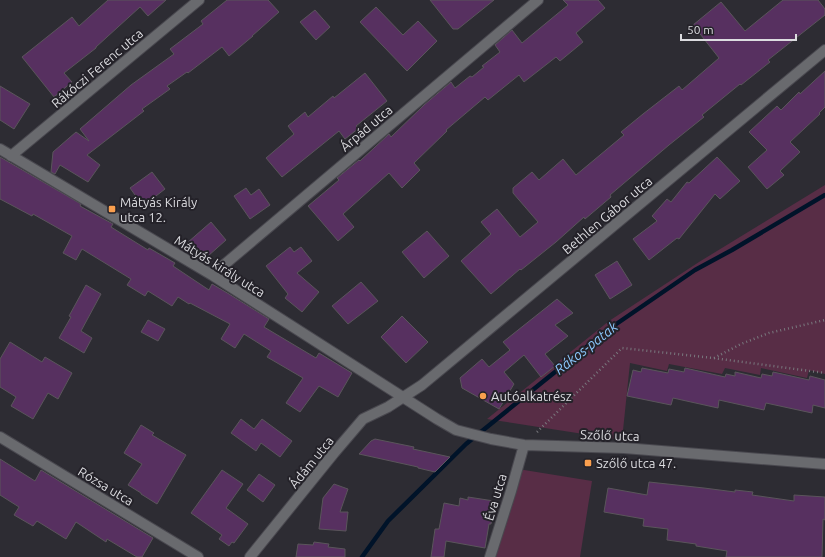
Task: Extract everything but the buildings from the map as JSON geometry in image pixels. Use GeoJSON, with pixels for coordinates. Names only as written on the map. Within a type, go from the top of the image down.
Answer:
{"type":"FeatureCollection","features":[{"type":"Feature","properties":{"kind":"street","name":"Rákóczi Ferenc utca"},"geometry":{"type":"LineString","coordinates":[[12,156],[200,0]]}},
{"type":"Feature","properties":{"kind":"street","name":"Árpád utca"},"geometry":{"type":"LineString","coordinates":[[212,275],[538,0]]}},
{"type":"Feature","properties":{"kind":"street","name":"Bethlen Gábor utca"},"geometry":{"type":"LineString","coordinates":[[404,397],[422,385],[825,50]]}},
{"type":"Feature","properties":{"kind":"street","name":"Mátyás király utca"},"geometry":{"type":"LineString","coordinates":[[0,150],[212,275],[404,397]]}},
{"type":"Feature","properties":{"kind":"street","name":"Szőlő utca"},"geometry":{"type":"LineString","coordinates":[[404,397],[456,430],[491,439],[524,445],[624,448],[825,464]]}},
{"type":"Feature","properties":{"kind":"street","name":"Ádám utca"},"geometry":{"type":"LineString","coordinates":[[250,557],[363,419],[388,407],[404,397]]}},
{"type":"Feature","properties":{"kind":"street","name":"Rózsa utca"},"geometry":{"type":"LineString","coordinates":[[0,437],[198,557]]}},
{"type":"Feature","properties":{"kind":"street","name":"Éva utca"},"geometry":{"type":"LineString","coordinates":[[490,557],[524,445]]}},
{"type":"Feature","properties":{"kind":"path"},"geometry":{"type":"LineString","coordinates":[[714,358],[741,344],[769,333],[825,320]]}},
{"type":"Feature","properties":{"kind":"path"},"geometry":{"type":"LineString","coordinates":[[524,445],[622,348],[714,358],[825,373]]}},
{"type":"Feature","properties":{"kind":"shaded area"},"geometry":{"type":"Polygon","coordinates":[[[825,185],[825,374],[809,370],[807,378],[761,368],[760,375],[725,368],[722,374],[669,364],[667,371],[630,363],[622,440],[487,419],[609,321],[699,262],[825,185]]]}},
{"type":"Feature","properties":{"kind":"shaded area"},"geometry":{"type":"Polygon","coordinates":[[[518,469],[592,481],[580,557],[491,557],[518,469]]]}},
{"type":"Feature","properties":{"kind":"waterway","name":"Rákos-patak"},"geometry":{"type":"LineString","coordinates":[[362,557],[388,521],[466,444],[609,329],[695,270],[825,195]]}},
{"type":"Feature","properties":{"kind":"place","name":"Mátyás Király utca 12."},"geometry":{"type":"Point","coordinates":[112,209]}},
{"type":"Feature","properties":{"kind":"place","name":"Autóalkatrész"},"geometry":{"type":"Point","coordinates":[483,396]}},
{"type":"Feature","properties":{"kind":"place","name":"Szőlő utca 47."},"geometry":{"type":"Point","coordinates":[588,463]}}]}
